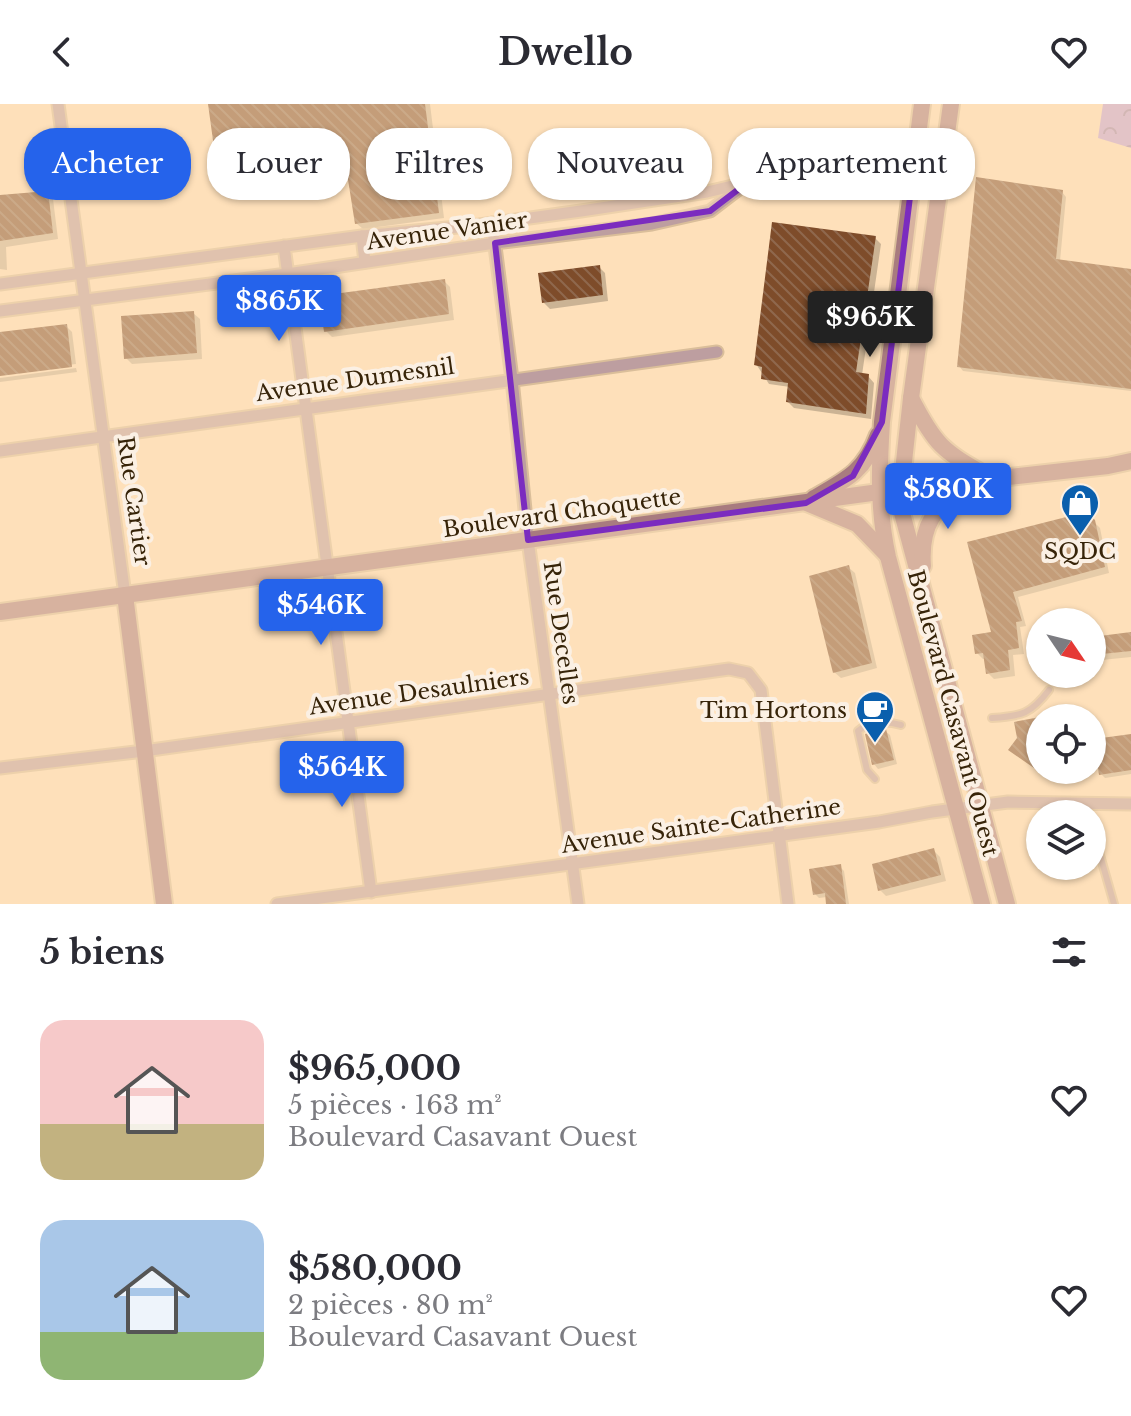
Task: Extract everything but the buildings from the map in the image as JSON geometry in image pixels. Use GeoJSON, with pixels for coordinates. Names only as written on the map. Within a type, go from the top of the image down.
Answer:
{"type":"FeatureCollection","features":[{"type":"Feature","properties":{"kind":"main road","name":"Boulevard Casavant Ouest"},"geometry":{"type":"LineString","coordinates":[[919,128],[922,104]]}},
{"type":"Feature","properties":{"kind":"main road","name":"Boulevard Casavant Ouest"},"geometry":{"type":"LineString","coordinates":[[948,128],[951,104]]}},
{"type":"Feature","properties":{"kind":"main road","name":"Boulevard Casavant Ouest"},"geometry":{"type":"LineString","coordinates":[[910,200],[882,422],[881,519],[888,557],[982,904]]}},
{"type":"Feature","properties":{"kind":"main road","name":"Boulevard Casavant Ouest"},"geometry":{"type":"LineString","coordinates":[[938,200],[911,398],[901,489],[902,516],[1007,904]]}},
{"type":"Feature","properties":{"kind":"main road"},"geometry":{"type":"LineString","coordinates":[[911,398],[935,442],[949,454],[992,479]]}},
{"type":"Feature","properties":{"kind":"main road"},"geometry":{"type":"LineString","coordinates":[[806,503],[853,476],[872,451],[882,422]]}},
{"type":"Feature","properties":{"kind":"main road","name":"Boulevard Choquette"},"geometry":{"type":"LineString","coordinates":[[0,612],[901,489],[1131,461]]}},
{"type":"Feature","properties":{"kind":"main road"},"geometry":{"type":"LineString","coordinates":[[925,596],[922,541],[930,522],[949,497],[992,479]]}},
{"type":"Feature","properties":{"kind":"main road"},"geometry":{"type":"LineString","coordinates":[[806,503],[857,524],[888,557]]}},
{"type":"Feature","properties":{"kind":"main road","name":"Rue Cartier"},"geometry":{"type":"LineString","coordinates":[[125,595],[164,904]]}},
{"type":"Feature","properties":{"kind":"street","name":"Rue Cartier"},"geometry":{"type":"LineString","coordinates":[[58,104],[125,595]]}},
{"type":"Feature","properties":{"kind":"street","name":"Avenue Vanier"},"geometry":{"type":"LineString","coordinates":[[0,284],[362,236],[492,223],[728,187]]}},
{"type":"Feature","properties":{"kind":"street","name":"Avenue Vanier"},"geometry":{"type":"LineString","coordinates":[[0,311],[652,224],[710,211],[728,197]]}},
{"type":"Feature","properties":{"kind":"street"},"geometry":{"type":"LineString","coordinates":[[580,232],[581,211]]}},
{"type":"Feature","properties":{"kind":"street","name":"Rue Decelles"},"geometry":{"type":"LineString","coordinates":[[492,223],[528,540],[578,904]]}},
{"type":"Feature","properties":{"kind":"street"},"geometry":{"type":"LineString","coordinates":[[362,236],[365,262]]}},
{"type":"Feature","properties":{"kind":"street"},"geometry":{"type":"LineString","coordinates":[[284,246],[371,892]]}},
{"type":"Feature","properties":{"kind":"street","name":"Avenue Dumesnil"},"geometry":{"type":"LineString","coordinates":[[0,451],[717,352]]}},
{"type":"Feature","properties":{"kind":"street","name":"Avenue Desaulniers"},"geometry":{"type":"LineString","coordinates":[[0,768],[144,751],[729,669],[748,673],[761,690],[779,833]]}},
{"type":"Feature","properties":{"kind":"street","name":"Avenue Sainte-Catherine"},"geometry":{"type":"LineString","coordinates":[[277,904],[573,865],[779,833],[879,822],[956,808],[1008,802],[1026,803]]}},
{"type":"Feature","properties":{"kind":"street","name":"Avenue Sainte-Catherine"},"geometry":{"type":"LineString","coordinates":[[1106,806],[1131,804]]}},
{"type":"Feature","properties":{"kind":"street"},"geometry":{"type":"LineString","coordinates":[[779,833],[788,904]]}},
{"type":"Feature","properties":{"kind":"lane"},"geometry":{"type":"LineString","coordinates":[[992,718],[1027,714],[1049,690]]}},
{"type":"Feature","properties":{"kind":"lane"},"geometry":{"type":"LineString","coordinates":[[875,779],[867,770],[858,731],[862,727],[888,721],[901,725]]}},
{"type":"Feature","properties":{"kind":"lane"},"geometry":{"type":"LineString","coordinates":[[1106,876],[1114,904]]}},
{"type":"Feature","properties":{"kind":"highlighted area"},"geometry":{"type":"Polygon","coordinates":[[[784,174],[911,189],[882,422],[853,476],[806,503],[528,540],[495,243],[710,211],[748,182],[784,174]]]}},
{"type":"Feature","properties":{"kind":"green space"},"geometry":{"type":"Polygon","coordinates":[[[1103,104],[1131,104],[1131,148],[1098,138],[1103,104]]]}},
{"type":"Feature","properties":{"kind":"place","name":"SQDC"},"geometry":{"type":"Point","coordinates":[1080,537]}},
{"type":"Feature","properties":{"kind":"place","name":"Tim Hortons"},"geometry":{"type":"Point","coordinates":[875,744]}}]}
